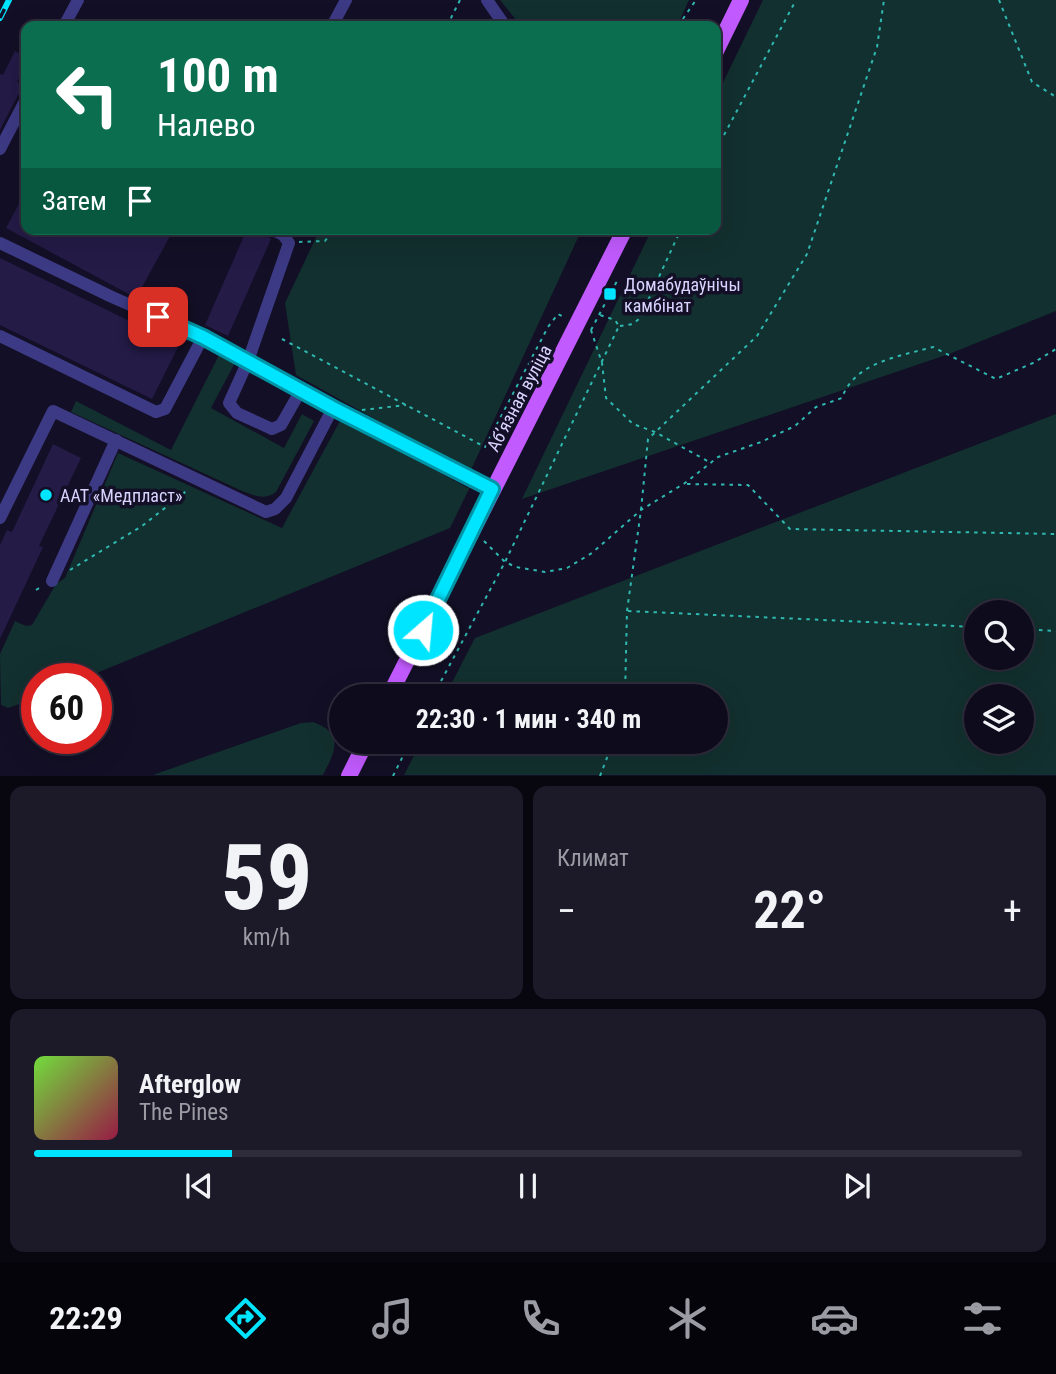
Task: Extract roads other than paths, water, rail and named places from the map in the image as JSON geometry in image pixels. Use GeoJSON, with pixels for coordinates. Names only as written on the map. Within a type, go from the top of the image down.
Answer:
{"type":"FeatureCollection","features":[{"type":"Feature","properties":{"kind":"main road"},"geometry":{"type":"LineString","coordinates":[[721,41],[741,0]]}},
{"type":"Feature","properties":{"kind":"main road","name":"Абʼязная вуліца"},"geometry":{"type":"LineString","coordinates":[[395,684],[622,235]]}},
{"type":"Feature","properties":{"kind":"main road"},"geometry":{"type":"LineString","coordinates":[[349,775],[360,754]]}},
{"type":"Feature","properties":{"kind":"lane"},"geometry":{"type":"LineString","coordinates":[[67,21],[78,0]]}},
{"type":"Feature","properties":{"kind":"lane"},"geometry":{"type":"LineString","coordinates":[[335,21],[346,0]]}},
{"type":"Feature","properties":{"kind":"lane"},"geometry":{"type":"LineString","coordinates":[[487,0],[502,21]]}},
{"type":"Feature","properties":{"kind":"lane"},"geometry":{"type":"LineString","coordinates":[[0,149],[21,109]]}},
{"type":"Feature","properties":{"kind":"lane"},"geometry":{"type":"LineString","coordinates":[[283,235],[289,243],[248,361],[229,403],[237,413],[267,428],[277,427],[281,425],[301,390]]}},
{"type":"Feature","properties":{"kind":"lane"},"geometry":{"type":"LineString","coordinates":[[0,243],[203,337],[337,410],[492,489]]}},
{"type":"Feature","properties":{"kind":"lane"},"geometry":{"type":"LineString","coordinates":[[0,335],[156,412],[164,409],[203,337]]}},
{"type":"Feature","properties":{"kind":"lane"},"geometry":{"type":"LineString","coordinates":[[0,518],[5,496],[53,411],[265,512],[275,509],[286,498],[337,410]]}},
{"type":"Feature","properties":{"kind":"lane"},"geometry":{"type":"LineString","coordinates":[[52,581],[116,440]]}},
{"type":"Feature","properties":{"kind":"railway"},"geometry":{"type":"LineString","coordinates":[[0,18],[9,0]]}},
{"type":"Feature","properties":{"kind":"place","name":"Домабудаўнічы камбінат"},"geometry":{"type":"Point","coordinates":[610,294]}},
{"type":"Feature","properties":{"kind":"place","name":"ААТ «Медпласт»"},"geometry":{"type":"Point","coordinates":[46,495]}}]}
